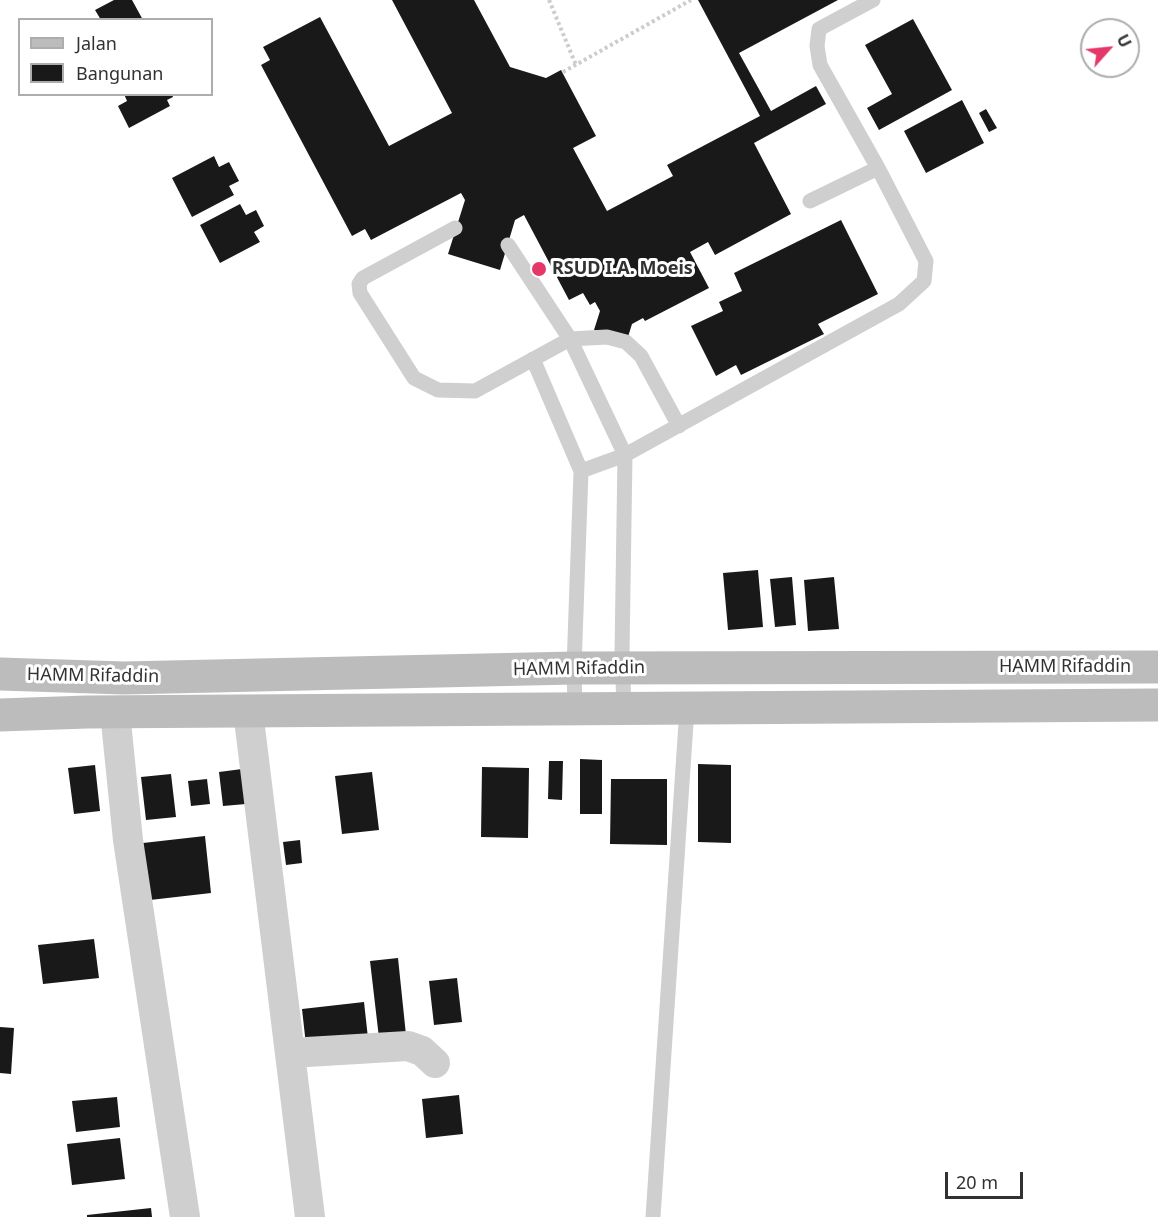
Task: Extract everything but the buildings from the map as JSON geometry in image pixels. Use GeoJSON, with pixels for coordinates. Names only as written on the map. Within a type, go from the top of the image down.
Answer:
{"type":"FeatureCollection","features":[{"type":"Feature","properties":{"kind":"main road","name":"HAMM Rifaddin"},"geometry":{"type":"LineString","coordinates":[[0,674],[124,678],[574,668],[1158,667]]}},
{"type":"Feature","properties":{"kind":"main road","name":"HAMM Rifaddin"},"geometry":{"type":"LineString","coordinates":[[0,715],[575,708],[1158,705]]}},
{"type":"Feature","properties":{"kind":"street"},"geometry":{"type":"LineString","coordinates":[[248,711],[310,1217]]}},
{"type":"Feature","properties":{"kind":"street"},"geometry":{"type":"LineString","coordinates":[[115,712],[128,840],[185,1217]]}},
{"type":"Feature","properties":{"kind":"street"},"geometry":{"type":"LineString","coordinates":[[290,1053],[408,1046],[422,1051],[435,1063]]}},
{"type":"Feature","properties":{"kind":"lane"},"geometry":{"type":"LineString","coordinates":[[581,471],[625,455],[679,426],[899,304],[924,281],[926,261],[878,168],[820,66],[817,46],[819,29],[873,0]]}},
{"type":"Feature","properties":{"kind":"lane"},"geometry":{"type":"LineString","coordinates":[[810,201],[878,168]]}},
{"type":"Feature","properties":{"kind":"lane"},"geometry":{"type":"LineString","coordinates":[[456,228],[363,278],[359,284],[360,293],[414,378],[438,390],[475,391],[570,339],[606,337],[626,342],[641,356],[679,426]]}},
{"type":"Feature","properties":{"kind":"lane"},"geometry":{"type":"LineString","coordinates":[[508,245],[570,339],[625,455],[622,668],[624,708]]}},
{"type":"Feature","properties":{"kind":"lane"},"geometry":{"type":"LineString","coordinates":[[533,359],[581,471],[574,668],[575,708]]}},
{"type":"Feature","properties":{"kind":"lane"},"geometry":{"type":"LineString","coordinates":[[653,1217],[687,708]]}},
{"type":"Feature","properties":{"kind":"path"},"geometry":{"type":"LineString","coordinates":[[549,0],[576,65]]}},
{"type":"Feature","properties":{"kind":"path"},"geometry":{"type":"LineString","coordinates":[[563,72],[691,0]]}},
{"type":"Feature","properties":{"kind":"place","name":"RSUD I.A. Moeis"},"geometry":{"type":"Point","coordinates":[539,269]}}]}
